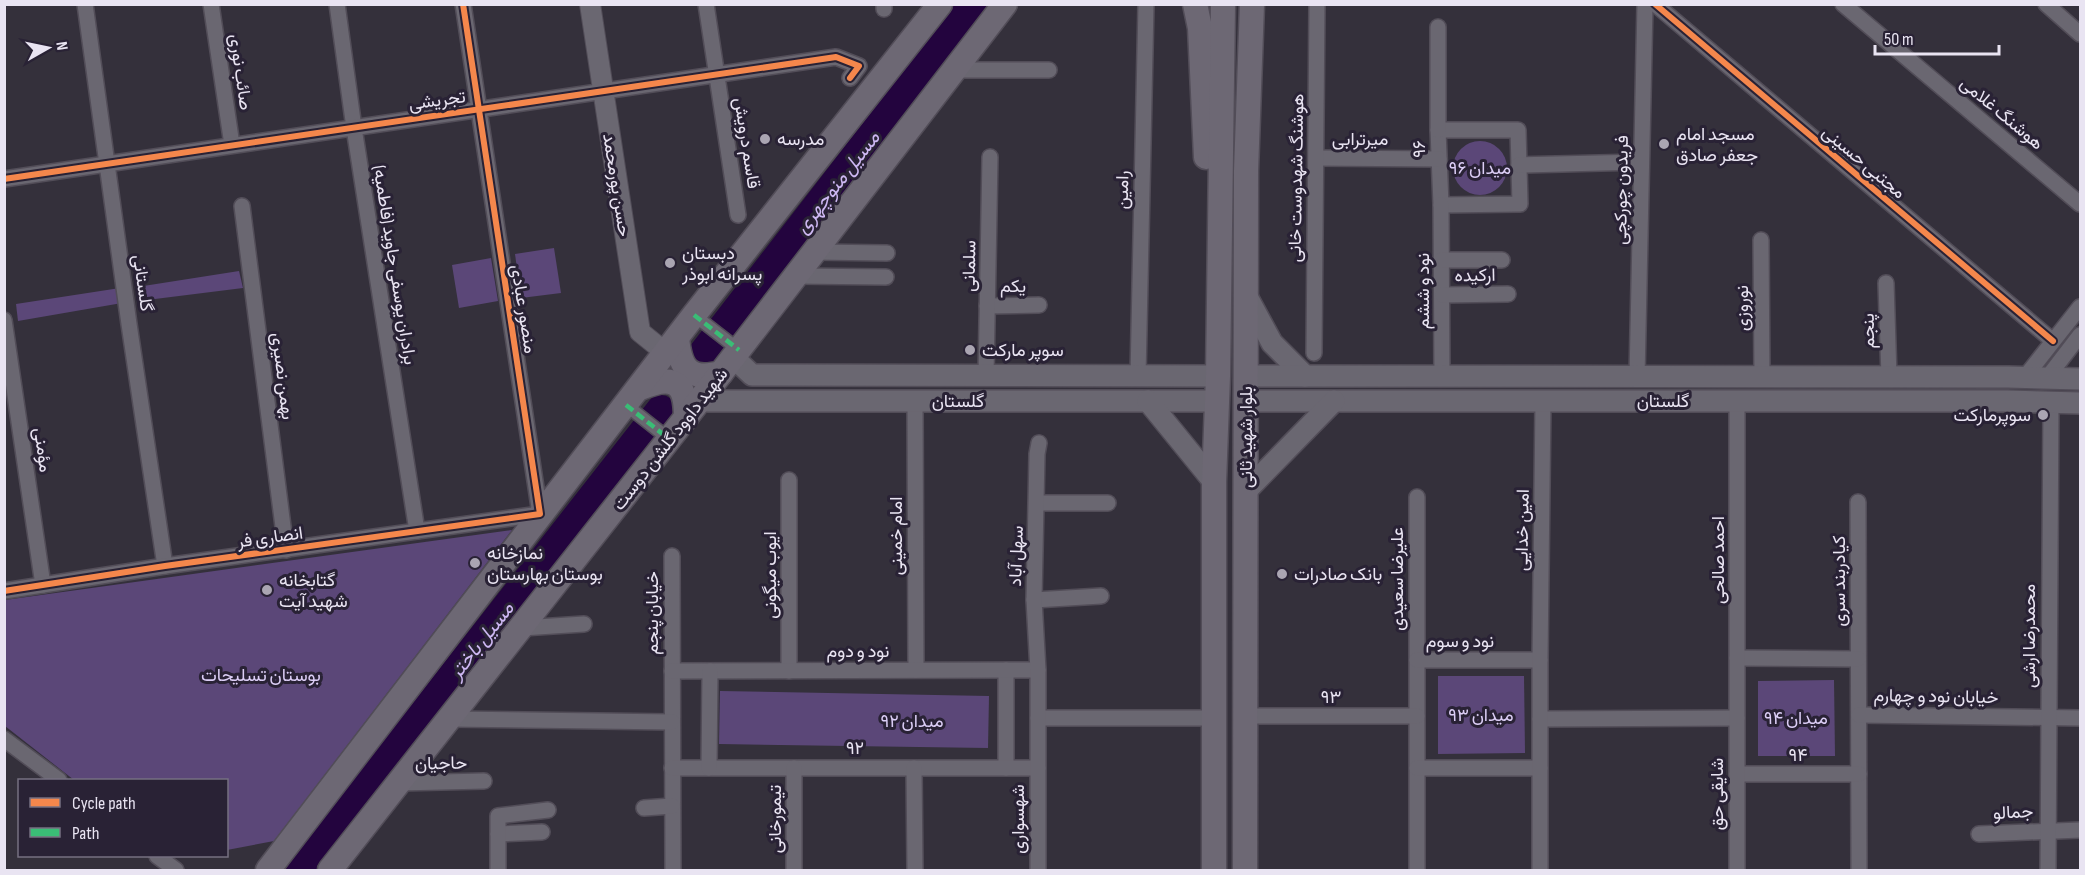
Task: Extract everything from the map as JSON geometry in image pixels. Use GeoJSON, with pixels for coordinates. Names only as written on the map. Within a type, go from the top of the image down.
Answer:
{"type":"FeatureCollection","features":[{"type":"Feature","properties":{"kind":"main road"},"geometry":{"type":"LineString","coordinates":[[744,252],[922,4]]}},
{"type":"Feature","properties":{"kind":"main road"},"geometry":{"type":"LineString","coordinates":[[268,870],[694,315],[940,4]]}},
{"type":"Feature","properties":{"kind":"main road","name":"شهید داوود گلشن دوست"},"geometry":{"type":"LineString","coordinates":[[330,870],[693,409],[1005,4]]}},
{"type":"Feature","properties":{"kind":"main road"},"geometry":{"type":"LineString","coordinates":[[1195,4],[1200,28],[1207,184],[1219,275]]}},
{"type":"Feature","properties":{"kind":"main road","name":"بلوار شهید ثانی"},"geometry":{"type":"LineString","coordinates":[[1214,870],[1214,482],[1218,376],[1223,4]]}},
{"type":"Feature","properties":{"kind":"main road","name":"بلوار شهید ثانی"},"geometry":{"type":"LineString","coordinates":[[1245,870],[1245,293],[1246,171],[1252,4]]}},
{"type":"Feature","properties":{"kind":"main road"},"geometry":{"type":"LineString","coordinates":[[1250,76],[1260,4]]}},
{"type":"Feature","properties":{"kind":"main road"},"geometry":{"type":"LineString","coordinates":[[1245,293],[1272,343],[1305,376]]}},
{"type":"Feature","properties":{"kind":"main road"},"geometry":{"type":"LineString","coordinates":[[672,345],[686,369],[699,376],[731,360],[752,375],[740,401]]}},
{"type":"Feature","properties":{"kind":"main road","name":"گلستان"},"geometry":{"type":"LineString","coordinates":[[752,375],[1218,376]]}},
{"type":"Feature","properties":{"kind":"main road"},"geometry":{"type":"LineString","coordinates":[[1218,376],[1246,376]]}},
{"type":"Feature","properties":{"kind":"main road","name":"گلستان"},"geometry":{"type":"LineString","coordinates":[[1246,376],[2025,377],[2080,379]]}},
{"type":"Feature","properties":{"kind":"main road"},"geometry":{"type":"LineString","coordinates":[[2025,377],[2050,403]]}},
{"type":"Feature","properties":{"kind":"main road"},"geometry":{"type":"LineString","coordinates":[[2047,378],[2050,403]]}},
{"type":"Feature","properties":{"kind":"main road"},"geometry":{"type":"LineString","coordinates":[[633,397],[661,381],[676,383],[693,409]]}},
{"type":"Feature","properties":{"kind":"main road","name":"گلستان"},"geometry":{"type":"LineString","coordinates":[[693,409],[740,401],[1217,401]]}},
{"type":"Feature","properties":{"kind":"main road"},"geometry":{"type":"LineString","coordinates":[[1148,401],[1214,482]]}},
{"type":"Feature","properties":{"kind":"main road"},"geometry":{"type":"LineString","coordinates":[[1217,401],[1245,401]]}},
{"type":"Feature","properties":{"kind":"main road","name":"گلستان"},"geometry":{"type":"LineString","coordinates":[[1245,401],[2080,404]]}},
{"type":"Feature","properties":{"kind":"main road"},"geometry":{"type":"LineString","coordinates":[[1245,492],[1334,401]]}},
{"type":"Feature","properties":{"kind":"street","name":"گلستانی"},"geometry":{"type":"LineString","coordinates":[[84,4],[165,566]]}},
{"type":"Feature","properties":{"kind":"street","name":"صائب نوری"},"geometry":{"type":"LineString","coordinates":[[211,4],[232,145]]}},
{"type":"Feature","properties":{"kind":"street","name":"برادران یوسفی جاوید (فاطمیه)"},"geometry":{"type":"LineString","coordinates":[[337,4],[354,128],[417,531]]}},
{"type":"Feature","properties":{"kind":"street","name":"منصور عبادی"},"geometry":{"type":"LineString","coordinates":[[463,4],[540,514]]}},
{"type":"Feature","properties":{"kind":"street","name":"حسن پورمحمد"},"geometry":{"type":"LineString","coordinates":[[590,4],[640,332],[672,345]]}},
{"type":"Feature","properties":{"kind":"street","name":"قاسم درویش"},"geometry":{"type":"LineString","coordinates":[[706,4],[738,215]]}},
{"type":"Feature","properties":{"kind":"street","name":"رامین"},"geometry":{"type":"LineString","coordinates":[[1138,376],[1146,4]]}},
{"type":"Feature","properties":{"kind":"street","name":"هوشنگ شهدوست خانی"},"geometry":{"type":"LineString","coordinates":[[1314,352],[1317,4]]}},
{"type":"Feature","properties":{"kind":"street","name":"فریدون چورکچی"},"geometry":{"type":"LineString","coordinates":[[1637,377],[1645,4]]}},
{"type":"Feature","properties":{"kind":"street","name":"مجتبی حسینی"},"geometry":{"type":"LineString","coordinates":[[1655,4],[2053,341]]}},
{"type":"Feature","properties":{"kind":"street","name":"هوشنگ غلامی"},"geometry":{"type":"LineString","coordinates":[[1843,4],[2080,204]]}},
{"type":"Feature","properties":{"kind":"street"},"geometry":{"type":"LineString","coordinates":[[2046,4],[2080,34]]}},
{"type":"Feature","properties":{"kind":"street"},"geometry":{"type":"LineString","coordinates":[[1438,27],[1438,130]]}},
{"type":"Feature","properties":{"kind":"street","name":"تجریشی"},"geometry":{"type":"LineString","coordinates":[[4,179],[836,57],[859,66],[850,78]]}},
{"type":"Feature","properties":{"kind":"street"},"geometry":{"type":"LineString","coordinates":[[954,70],[1049,70]]}},
{"type":"Feature","properties":{"kind":"street","name":"۹۶"},"geometry":{"type":"LineString","coordinates":[[1438,130],[1518,130],[1520,204],[1441,205],[1438,130]]}},
{"type":"Feature","properties":{"kind":"street","name":"سلمانی"},"geometry":{"type":"LineString","coordinates":[[986,376],[990,157]]}},
{"type":"Feature","properties":{"kind":"street","name":"میرترابی"},"geometry":{"type":"LineString","coordinates":[[1317,158],[1439,159]]}},
{"type":"Feature","properties":{"kind":"street"},"geometry":{"type":"LineString","coordinates":[[1519,165],[1641,162]]}},
{"type":"Feature","properties":{"kind":"street","name":"نود و ششم"},"geometry":{"type":"LineString","coordinates":[[1441,205],[1442,376]]}},
{"type":"Feature","properties":{"kind":"street","name":"بهمن نصیری"},"geometry":{"type":"LineString","coordinates":[[242,206],[286,550]]}},
{"type":"Feature","properties":{"kind":"street","name":"نوروزی"},"geometry":{"type":"LineString","coordinates":[[1761,240],[1762,377]]}},
{"type":"Feature","properties":{"kind":"street"},"geometry":{"type":"LineString","coordinates":[[814,252],[886,253]]}},
{"type":"Feature","properties":{"kind":"street"},"geometry":{"type":"LineString","coordinates":[[1442,260],[1502,260]]}},
{"type":"Feature","properties":{"kind":"street"},"geometry":{"type":"LineString","coordinates":[[796,276],[886,277]]}},
{"type":"Feature","properties":{"kind":"street","name":"پنجم"},"geometry":{"type":"LineString","coordinates":[[1886,284],[1889,377]]}},
{"type":"Feature","properties":{"kind":"street","name":"ارکیده"},"geometry":{"type":"LineString","coordinates":[[1443,295],[1508,294]]}},
{"type":"Feature","properties":{"kind":"street","name":"یکم"},"geometry":{"type":"LineString","coordinates":[[987,306],[1039,305]]}},
{"type":"Feature","properties":{"kind":"street"},"geometry":{"type":"LineString","coordinates":[[2025,377],[2080,307]]}},
{"type":"Feature","properties":{"kind":"street"},"geometry":{"type":"LineString","coordinates":[[694,315],[731,360]]}},
{"type":"Feature","properties":{"kind":"street","name":"مؤمنی"},"geometry":{"type":"LineString","coordinates":[[4,320],[43,585]]}},
{"type":"Feature","properties":{"kind":"street"},"geometry":{"type":"LineString","coordinates":[[2047,378],[2080,335]]}},
{"type":"Feature","properties":{"kind":"street"},"geometry":{"type":"LineString","coordinates":[[633,397],[669,439]]}},
{"type":"Feature","properties":{"kind":"street","name":"امام خمینی"},"geometry":{"type":"LineString","coordinates":[[915,401],[916,670]]}},
{"type":"Feature","properties":{"kind":"street","name":"امین خدایی"},"geometry":{"type":"LineString","coordinates":[[1540,870],[1543,401]]}},
{"type":"Feature","properties":{"kind":"street","name":"احمد صالحی"},"geometry":{"type":"LineString","coordinates":[[1737,401],[1737,718]]}},
{"type":"Feature","properties":{"kind":"street","name":"محمدرضا ارشی"},"geometry":{"type":"LineString","coordinates":[[2048,870],[2050,403]]}},
{"type":"Feature","properties":{"kind":"street","name":"سهل آباد"},"geometry":{"type":"LineString","coordinates":[[1038,718],[1034,600],[1039,443]]}},
{"type":"Feature","properties":{"kind":"street","name":"ایوب میگونی"},"geometry":{"type":"LineString","coordinates":[[789,480],[789,670]]}},
{"type":"Feature","properties":{"kind":"street","name":"علیرضا سعیدی"},"geometry":{"type":"LineString","coordinates":[[1417,497],[1417,660]]}},
{"type":"Feature","properties":{"kind":"street"},"geometry":{"type":"LineString","coordinates":[[1037,502],[1108,503]]}},
{"type":"Feature","properties":{"kind":"street","name":"کیادربند سری"},"geometry":{"type":"LineString","coordinates":[[1858,502],[1859,870]]}},
{"type":"Feature","properties":{"kind":"street","name":"انصاری فر"},"geometry":{"type":"LineString","coordinates":[[4,591],[165,566],[540,514]]}},
{"type":"Feature","properties":{"kind":"street","name":"خیابان پنجم"},"geometry":{"type":"LineString","coordinates":[[672,556],[672,670]]}},
{"type":"Feature","properties":{"kind":"street"},"geometry":{"type":"LineString","coordinates":[[1034,600],[1101,596]]}},
{"type":"Feature","properties":{"kind":"street"},"geometry":{"type":"LineString","coordinates":[[522,627],[584,624]]}},
{"type":"Feature","properties":{"kind":"street"},"geometry":{"type":"LineString","coordinates":[[1737,658],[1858,659]]}},
{"type":"Feature","properties":{"kind":"street","name":"نود و سوم"},"geometry":{"type":"LineString","coordinates":[[1418,870],[1417,660],[1540,660]]}},
{"type":"Feature","properties":{"kind":"street"},"geometry":{"type":"LineString","coordinates":[[672,670],[673,870]]}},
{"type":"Feature","properties":{"kind":"street","name":"نود و دوم"},"geometry":{"type":"LineString","coordinates":[[672,670],[1038,670]]}},
{"type":"Feature","properties":{"kind":"street"},"geometry":{"type":"LineString","coordinates":[[1006,670],[1006,768]]}},
{"type":"Feature","properties":{"kind":"street"},"geometry":{"type":"LineString","coordinates":[[709,768],[710,671]]}},
{"type":"Feature","properties":{"kind":"street","name":"خیابان نود و چهارم"},"geometry":{"type":"LineString","coordinates":[[1859,715],[2080,718]]}},
{"type":"Feature","properties":{"kind":"street","name":"۹۳"},"geometry":{"type":"LineString","coordinates":[[1245,716],[1417,716]]}},
{"type":"Feature","properties":{"kind":"street"},"geometry":{"type":"LineString","coordinates":[[1038,718],[1213,718]]}},
{"type":"Feature","properties":{"kind":"street","name":"شهسواری"},"geometry":{"type":"LineString","coordinates":[[1038,718],[1038,870]]}},
{"type":"Feature","properties":{"kind":"street"},"geometry":{"type":"LineString","coordinates":[[1540,719],[1737,718]]}},
{"type":"Feature","properties":{"kind":"street","name":"شایقی حق"},"geometry":{"type":"LineString","coordinates":[[1737,718],[1737,870]]}},
{"type":"Feature","properties":{"kind":"street"},"geometry":{"type":"LineString","coordinates":[[450,719],[672,722]]}},
{"type":"Feature","properties":{"kind":"street"},"geometry":{"type":"LineString","coordinates":[[4,739],[58,779]]}},
{"type":"Feature","properties":{"kind":"street","name":"۹۲"},"geometry":{"type":"LineString","coordinates":[[672,768],[1038,768]]}},
{"type":"Feature","properties":{"kind":"street","name":"تیمورخانی"},"geometry":{"type":"LineString","coordinates":[[794,768],[794,870]]}},
{"type":"Feature","properties":{"kind":"street"},"geometry":{"type":"LineString","coordinates":[[914,768],[915,870]]}},
{"type":"Feature","properties":{"kind":"street"},"geometry":{"type":"LineString","coordinates":[[1417,768],[1540,768]]}},
{"type":"Feature","properties":{"kind":"street","name":"۹۴"},"geometry":{"type":"LineString","coordinates":[[1737,774],[1859,774]]}},
{"type":"Feature","properties":{"kind":"street","name":"حاجیان"},"geometry":{"type":"LineString","coordinates":[[400,783],[484,781]]}},
{"type":"Feature","properties":{"kind":"street"},"geometry":{"type":"LineString","coordinates":[[644,808],[672,806]]}},
{"type":"Feature","properties":{"kind":"street"},"geometry":{"type":"LineString","coordinates":[[498,870],[498,816],[548,810]]}},
{"type":"Feature","properties":{"kind":"street","name":"جمالو"},"geometry":{"type":"LineString","coordinates":[[1979,834],[2080,830]]}},
{"type":"Feature","properties":{"kind":"street"},"geometry":{"type":"LineString","coordinates":[[498,834],[542,832]]}},
{"type":"Feature","properties":{"kind":"street"},"geometry":{"type":"LineString","coordinates":[[160,857],[176,870]]}},
{"type":"Feature","properties":{"kind":"green space","name":"میدان ۹۶"},"geometry":{"type":"Polygon","coordinates":[[[1475,141],[1485,141],[1495,145],[1503,153],[1507,168],[1503,183],[1495,191],[1485,195],[1475,195],[1465,191],[1457,183],[1453,173],[1453,163],[1457,153],[1465,145],[1475,141]]]}},
{"type":"Feature","properties":{"kind":"green space"},"geometry":{"type":"Polygon","coordinates":[[[554,248],[561,293],[521,298],[515,254],[554,248]]]}},
{"type":"Feature","properties":{"kind":"green space"},"geometry":{"type":"Polygon","coordinates":[[[491,258],[498,301],[459,308],[452,265],[491,258]]]}},
{"type":"Feature","properties":{"kind":"green space"},"geometry":{"type":"Polygon","coordinates":[[[239,271],[243,288],[139,301],[137,287],[239,271]]]}},
{"type":"Feature","properties":{"kind":"green space"},"geometry":{"type":"Polygon","coordinates":[[[120,288],[122,303],[18,321],[16,304],[120,288]]]}},
{"type":"Feature","properties":{"kind":"green space","name":"بوستان تسلیحات"},"geometry":{"type":"Polygon","coordinates":[[[512,530],[274,841],[228,850],[228,779],[73,779],[5,726],[5,600],[512,530]]]}},
{"type":"Feature","properties":{"kind":"green space","name":"میدان ۹۳"},"geometry":{"type":"Polygon","coordinates":[[[1438,676],[1524,676],[1525,753],[1438,754],[1438,676]]]}},
{"type":"Feature","properties":{"kind":"green space","name":"میدان ۹۴"},"geometry":{"type":"Polygon","coordinates":[[[1834,680],[1835,756],[1758,756],[1758,681],[1834,680]]]}},
{"type":"Feature","properties":{"kind":"green space","name":"میدان ۹۲"},"geometry":{"type":"Polygon","coordinates":[[[720,691],[989,696],[988,748],[719,744],[720,691]]]}},
{"type":"Feature","properties":{"kind":"waterway","name":"مسیل منوچهری"},"geometry":{"type":"LineString","coordinates":[[699,359],[974,4]]}},
{"type":"Feature","properties":{"kind":"waterway","name":"مسیل باختر"},"geometry":{"type":"LineString","coordinates":[[301,870],[661,410]]}},
{"type":"Feature","properties":{"kind":"marked path"},"geometry":{"type":"LineString","coordinates":[[694,315],[739,350]]}},
{"type":"Feature","properties":{"kind":"marked path"},"geometry":{"type":"LineString","coordinates":[[626,405],[669,439]]}},
{"type":"Feature","properties":{"kind":"cycle path"},"geometry":{"type":"LineString","coordinates":[[4,591],[165,566],[540,514],[463,4]]}},
{"type":"Feature","properties":{"kind":"cycle path"},"geometry":{"type":"LineString","coordinates":[[1655,4],[2053,341]]}},
{"type":"Feature","properties":{"kind":"cycle path"},"geometry":{"type":"LineString","coordinates":[[4,179],[836,57],[859,66],[850,78]]}},
{"type":"Feature","properties":{"kind":"place","name":"مدرسه"},"geometry":{"type":"Point","coordinates":[765,139]}},
{"type":"Feature","properties":{"kind":"place","name":"مسجد امام جعفر صادق"},"geometry":{"type":"Point","coordinates":[1664,144]}},
{"type":"Feature","properties":{"kind":"place","name":"دبستان پسرانه ابوذر"},"geometry":{"type":"Point","coordinates":[670,263]}},
{"type":"Feature","properties":{"kind":"place","name":"سوپر مارکت"},"geometry":{"type":"Point","coordinates":[970,350]}},
{"type":"Feature","properties":{"kind":"place","name":"سوپرمارکت"},"geometry":{"type":"Point","coordinates":[2043,415]}},
{"type":"Feature","properties":{"kind":"place","name":"نمازخانه بوستان بهارستان"},"geometry":{"type":"Point","coordinates":[475,563]}},
{"type":"Feature","properties":{"kind":"place","name":"بانک صادرات"},"geometry":{"type":"Point","coordinates":[1282,574]}},
{"type":"Feature","properties":{"kind":"place","name":"گتابخانه شهید آیت"},"geometry":{"type":"Point","coordinates":[267,590]}}]}
